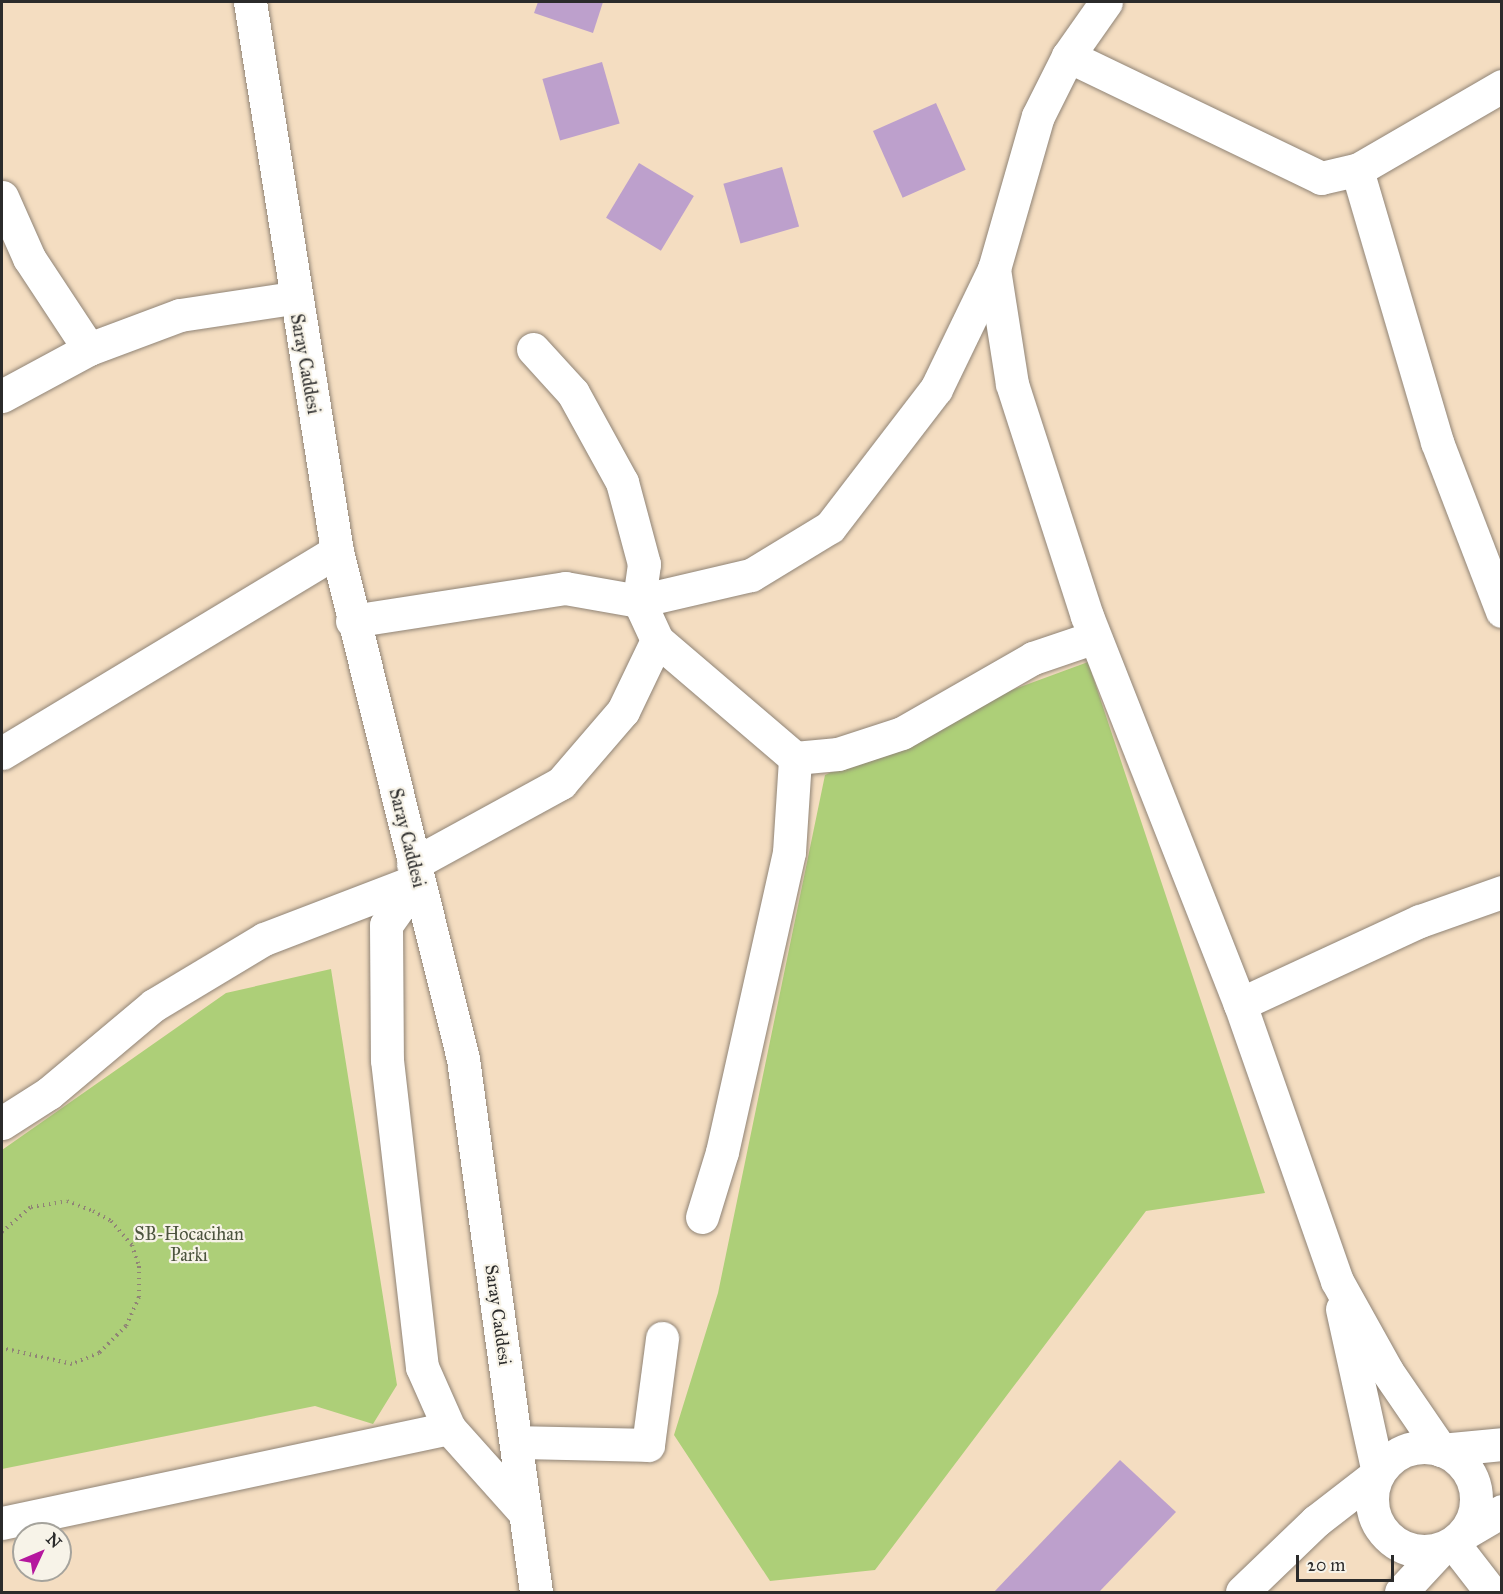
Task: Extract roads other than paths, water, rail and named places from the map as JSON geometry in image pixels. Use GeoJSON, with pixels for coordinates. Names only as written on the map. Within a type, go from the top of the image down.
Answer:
{"type":"FeatureCollection","features":[{"type":"Feature","properties":{"kind":"street"},"geometry":{"type":"LineString","coordinates":[[250,2],[266,86]]}},
{"type":"Feature","properties":{"kind":"street"},"geometry":{"type":"LineString","coordinates":[[266,86],[273,2]]}},
{"type":"Feature","properties":{"kind":"street"},"geometry":{"type":"LineString","coordinates":[[352,621],[565,588],[639,601],[751,575],[830,527],[936,389],[994,269],[1038,116],[1068,56],[1106,2]]}},
{"type":"Feature","properties":{"kind":"street"},"geometry":{"type":"LineString","coordinates":[[1068,56],[1321,178],[1357,170],[1502,86]]}},
{"type":"Feature","properties":{"kind":"street","name":"Saray Caddesi"},"geometry":{"type":"LineString","coordinates":[[266,86],[293,298],[337,551],[352,621],[464,1059],[536,1593]]}},
{"type":"Feature","properties":{"kind":"street"},"geometry":{"type":"LineString","coordinates":[[1357,170],[1437,442],[1502,612]]}},
{"type":"Feature","properties":{"kind":"street"},"geometry":{"type":"LineString","coordinates":[[2,197],[30,258],[89,349]]}},
{"type":"Feature","properties":{"kind":"street"},"geometry":{"type":"LineString","coordinates":[[994,269],[1012,384],[1095,637],[1240,1004],[1337,1281],[1378,1473],[1372,1509],[1390,1540],[1406,1549],[1453,1542],[1502,1511]]}},
{"type":"Feature","properties":{"kind":"street"},"geometry":{"type":"LineString","coordinates":[[2,396],[89,349],[180,315],[293,298]]}},
{"type":"Feature","properties":{"kind":"street"},"geometry":{"type":"LineString","coordinates":[[533,349],[573,393],[622,483],[644,564],[639,601],[657,640],[795,758],[838,754],[902,733],[1033,658],[1095,637]]}},
{"type":"Feature","properties":{"kind":"street"},"geometry":{"type":"LineString","coordinates":[[2,753],[337,551]]}},
{"type":"Feature","properties":{"kind":"street"},"geometry":{"type":"LineString","coordinates":[[2,1123],[49,1093],[154,1005],[264,939],[416,872],[561,783],[623,711],[657,640]]}},
{"type":"Feature","properties":{"kind":"street"},"geometry":{"type":"LineString","coordinates":[[702,1217],[722,1152],[789,852],[795,758]]}},
{"type":"Feature","properties":{"kind":"street"},"geometry":{"type":"LineString","coordinates":[[416,872],[386,925],[387,1060],[422,1367],[449,1428],[525,1513]]}},
{"type":"Feature","properties":{"kind":"street"},"geometry":{"type":"LineString","coordinates":[[1240,1004],[1420,921],[1502,892]]}},
{"type":"Feature","properties":{"kind":"street"},"geometry":{"type":"LineString","coordinates":[[1337,1281],[1387,1371],[1441,1450],[1467,1470],[1474,1486],[1472,1519],[1453,1542],[1401,1593]]}},
{"type":"Feature","properties":{"kind":"street"},"geometry":{"type":"LineString","coordinates":[[516,1442],[648,1445],[662,1338]]}},
{"type":"Feature","properties":{"kind":"street"},"geometry":{"type":"LineString","coordinates":[[2,1523],[449,1428]]}},
{"type":"Feature","properties":{"kind":"street"},"geometry":{"type":"LineString","coordinates":[[1242,1593],[1317,1521],[1378,1473],[1398,1453],[1502,1444]]}},
{"type":"Feature","properties":{"kind":"street"},"geometry":{"type":"LineString","coordinates":[[1453,1542],[1491,1593]]}},
{"type":"Feature","properties":{"kind":"park label","name":"SB-Hocacihan Parkı"},"geometry":{"type":"Point","coordinates":[189,1245]}}]}
